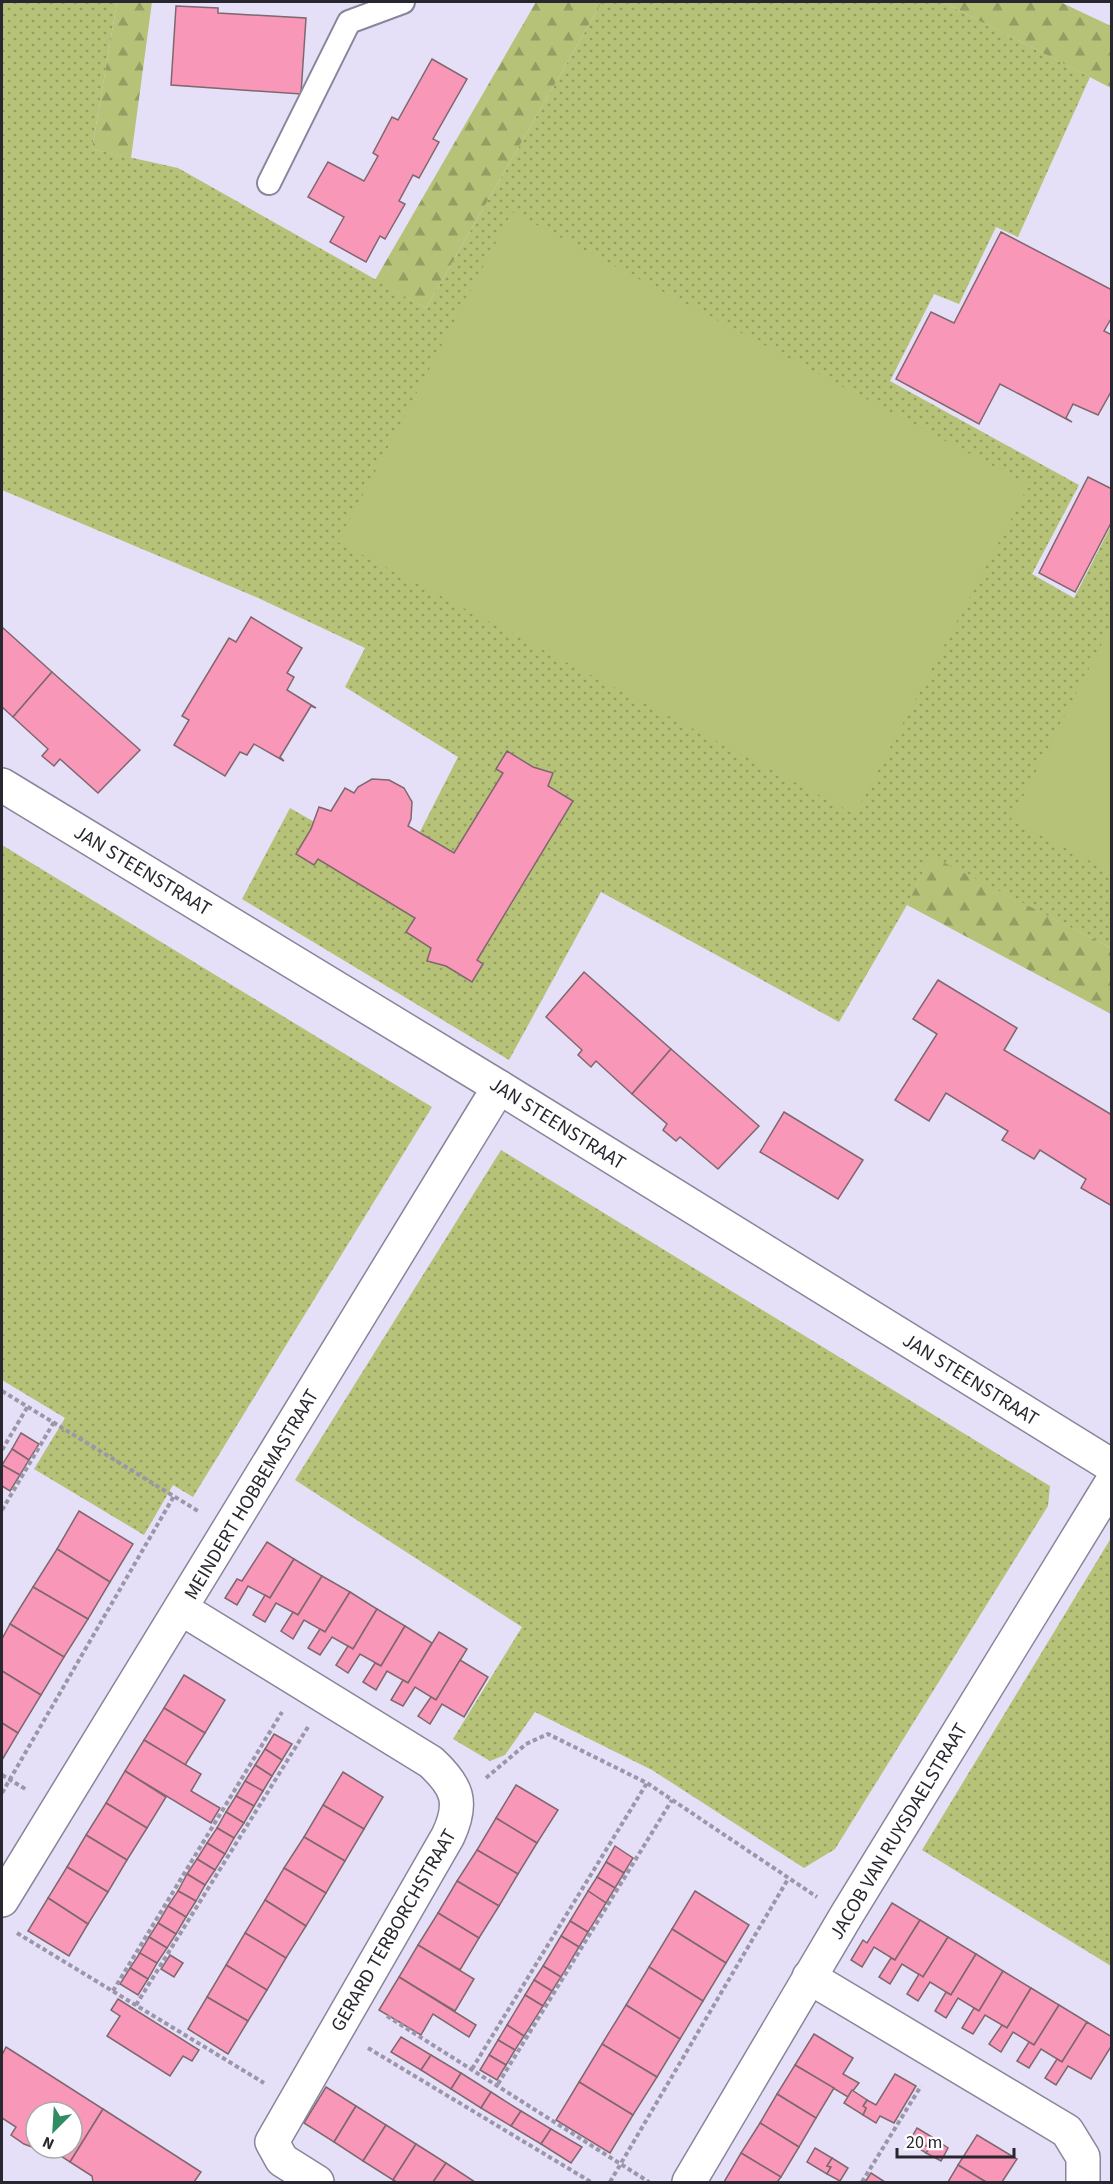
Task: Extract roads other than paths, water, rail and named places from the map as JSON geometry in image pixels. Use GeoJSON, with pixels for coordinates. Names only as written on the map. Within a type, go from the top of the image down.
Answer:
{"type":"FeatureCollection","features":[{"type":"Feature","properties":{"kind":"street","name":"JAN STEENSTRAAT"},"geometry":{"type":"LineString","coordinates":[[2,785],[499,1087],[1112,1466]]}},
{"type":"Feature","properties":{"kind":"street","name":"MEINDERT HOBBEMASTRAAT"},"geometry":{"type":"LineString","coordinates":[[7,1915],[182,1609],[499,1087]]}},
{"type":"Feature","properties":{"kind":"street","name":"JACOB VAN RUYSDAELSTRAAT"},"geometry":{"type":"LineString","coordinates":[[689,2182],[809,1977],[1112,1482]]}},
{"type":"Feature","properties":{"kind":"street","name":"GERARD TERBORCHSTRAAT"},"geometry":{"type":"LineString","coordinates":[[182,1609],[430,1762],[446,1776],[456,1793],[457,1806],[451,1829],[272,2142],[282,2160],[316,2182]]}},
{"type":"Feature","properties":{"kind":"street"},"geometry":{"type":"LineString","coordinates":[[809,1977],[1067,2131],[1083,2157],[1083,2182]]}},
{"type":"Feature","properties":{"kind":"lane"},"geometry":{"type":"LineString","coordinates":[[269,183],[350,22],[403,2]]}}]}
